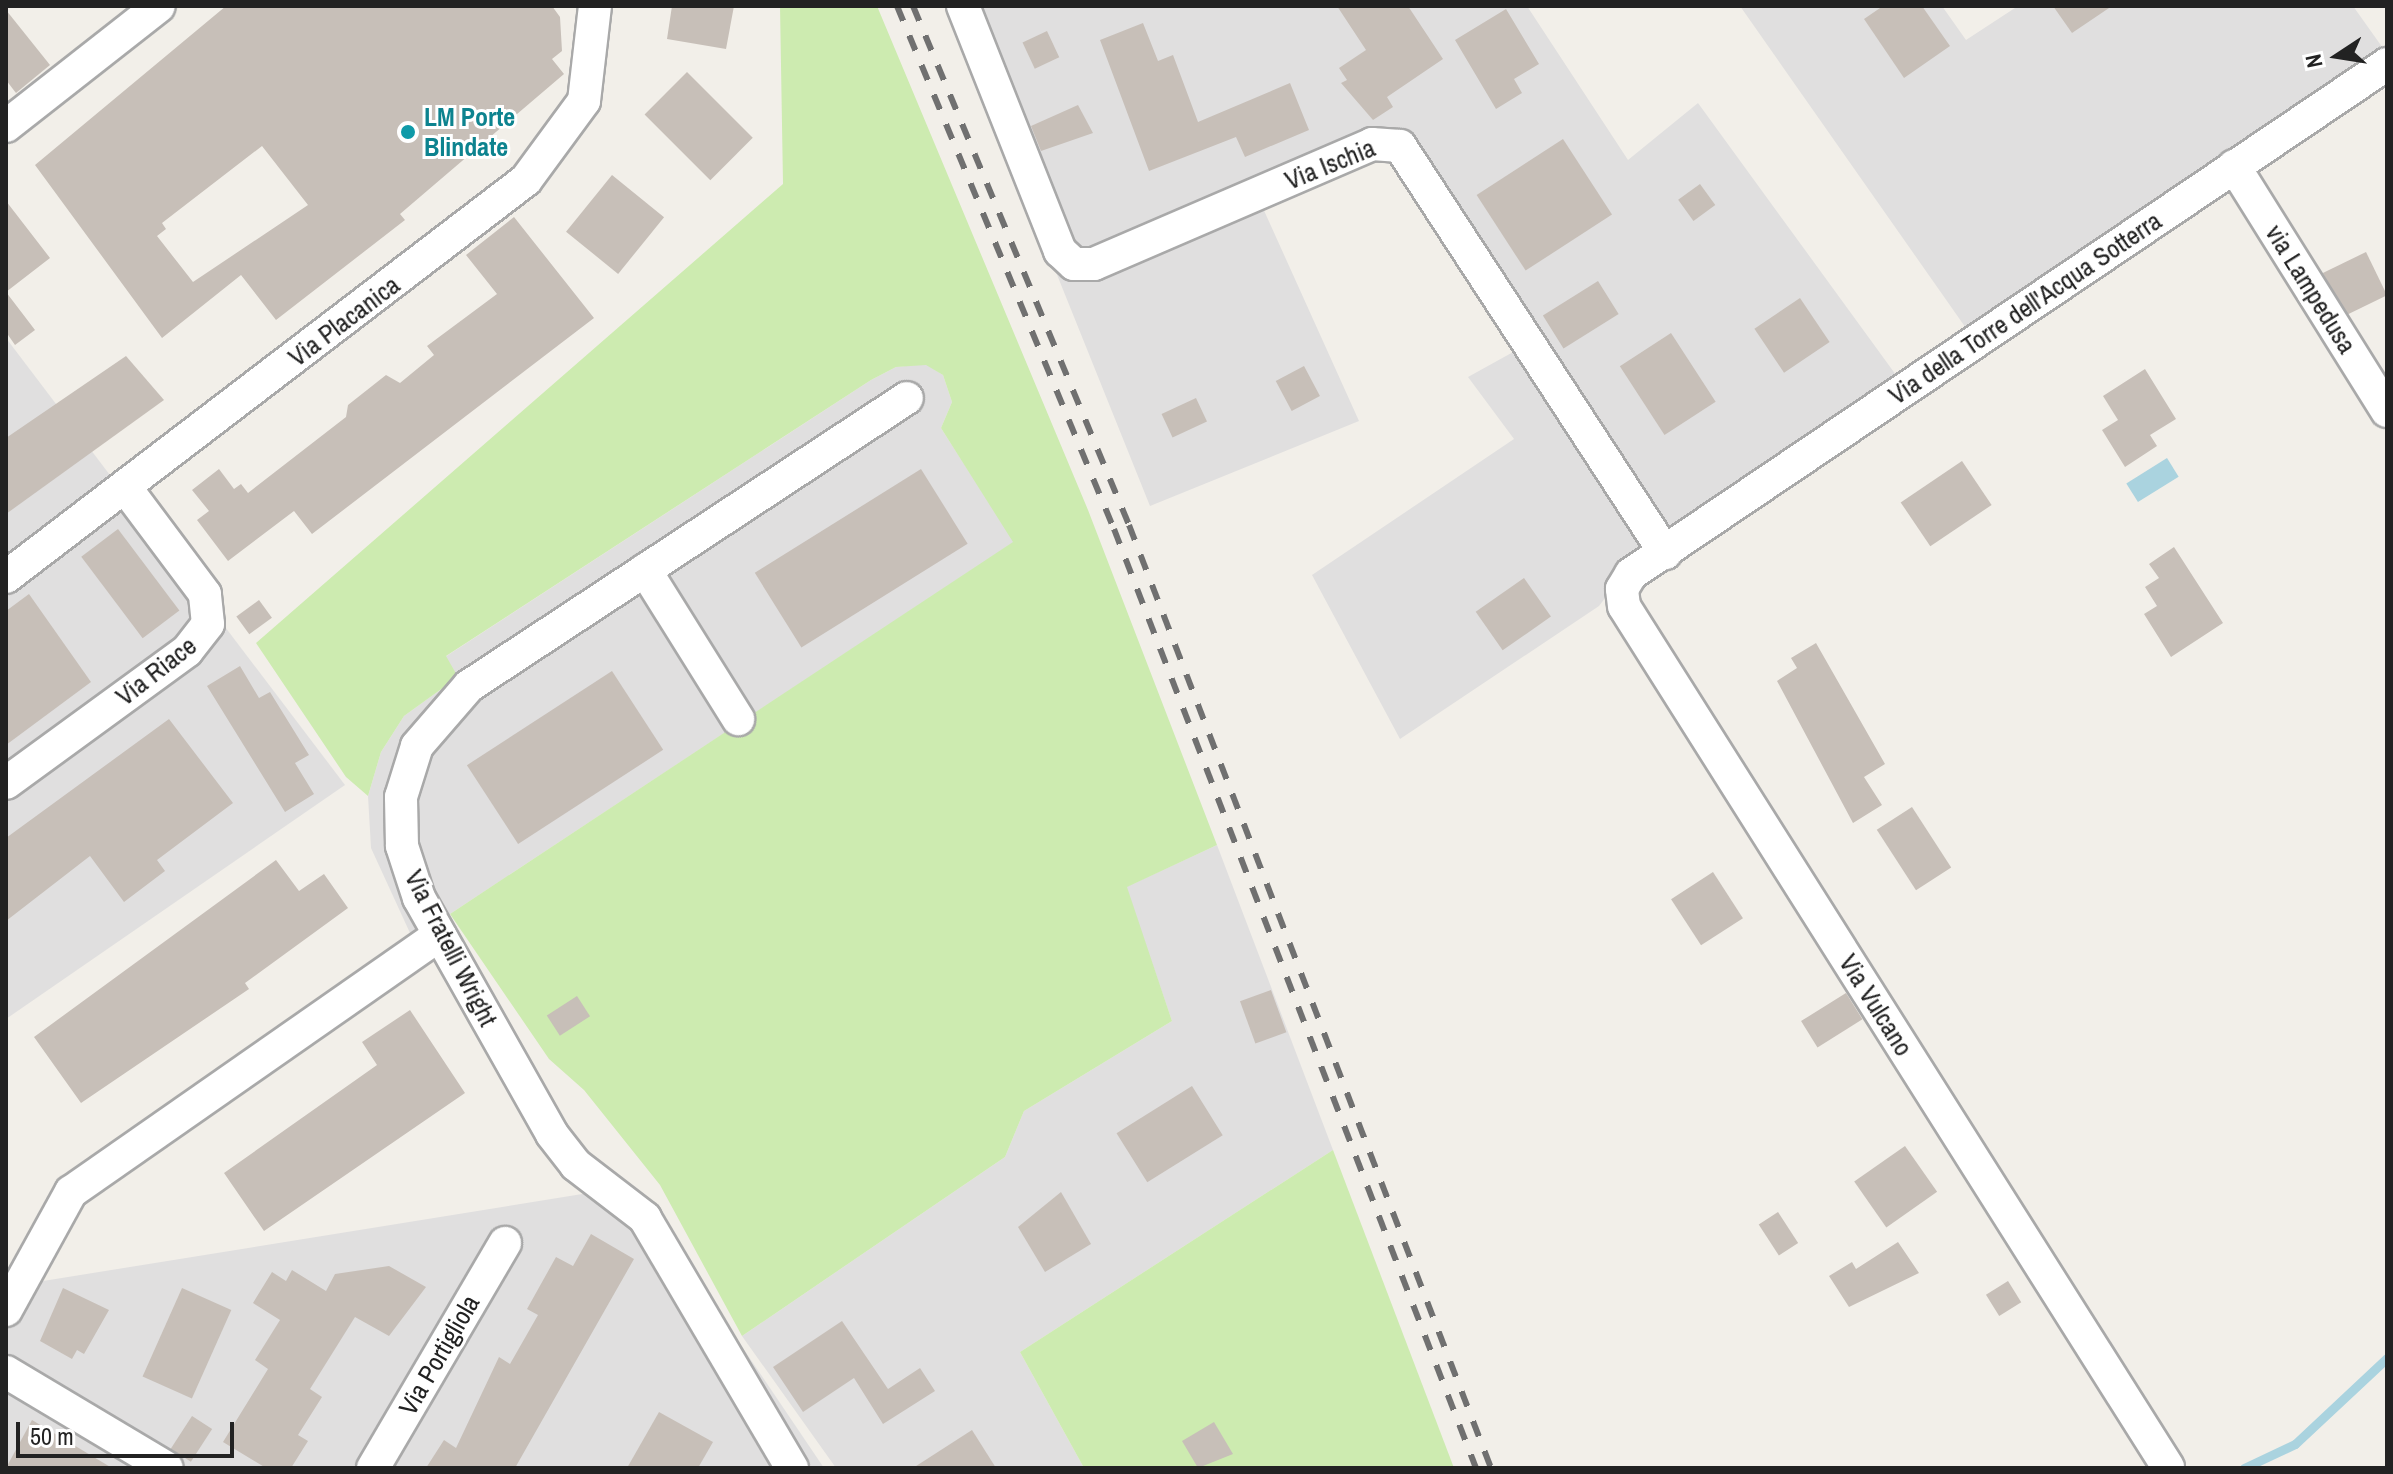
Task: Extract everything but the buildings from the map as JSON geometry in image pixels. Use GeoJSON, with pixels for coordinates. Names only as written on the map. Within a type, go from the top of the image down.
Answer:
{"type":"FeatureCollection","features":[{"type":"Feature","properties":{"kind":"street"},"geometry":{"type":"LineString","coordinates":[[6,126],[159,6]]}},
{"type":"Feature","properties":{"kind":"street","name":"Via Placanica"},"geometry":{"type":"LineString","coordinates":[[6,577],[526,180],[584,101],[595,6]]}},
{"type":"Feature","properties":{"kind":"street","name":"Via Ischia"},"geometry":{"type":"LineString","coordinates":[[963,6],[1060,251],[1074,264],[1094,264],[1372,144],[1400,146],[1665,553]]}},
{"type":"Feature","properties":{"kind":"street","name":"Via della Torre dell'Acqua Sotterra"},"geometry":{"type":"LineString","coordinates":[[1665,553],[2387,64]]}},
{"type":"Feature","properties":{"kind":"street","name":"via Lampedusa"},"geometry":{"type":"LineString","coordinates":[[2234,166],[2387,411]]}},
{"type":"Feature","properties":{"kind":"street","name":"Via Fratelli Wright"},"geometry":{"type":"LineString","coordinates":[[792,1468],[645,1218],[557,1142],[439,935],[413,885],[401,833],[404,776],[417,746],[469,686],[907,398]]}},
{"type":"Feature","properties":{"kind":"street","name":"Via Riace"},"geometry":{"type":"LineString","coordinates":[[6,783],[187,651],[208,624],[205,594],[125,487]]}},
{"type":"Feature","properties":{"kind":"street","name":"Via Vulcano"},"geometry":{"type":"LineString","coordinates":[[1665,553],[1626,581],[1624,606],[2168,1467]]}},
{"type":"Feature","properties":{"kind":"street"},"geometry":{"type":"LineString","coordinates":[[645,570],[738,719]]}},
{"type":"Feature","properties":{"kind":"street"},"geometry":{"type":"LineString","coordinates":[[11,1301],[71,1192],[439,935]]}},
{"type":"Feature","properties":{"kind":"street","name":"Via Portigliola"},"geometry":{"type":"LineString","coordinates":[[373,1468],[505,1243]]}},
{"type":"Feature","properties":{"kind":"street"},"geometry":{"type":"LineString","coordinates":[[6,1372],[167,1468]]}},
{"type":"Feature","properties":{"kind":"shaded area"},"geometry":{"type":"Polygon","coordinates":[[[949,6],[1527,6],[1628,160],[1698,103],[1896,375],[1640,552],[1599,606],[1400,739],[1312,575],[1514,439],[1468,377],[1515,351],[1397,165],[1366,160],[1262,206],[1359,421],[1150,506],[949,6]]]}},
{"type":"Feature","properties":{"kind":"shaded area"},"geometry":{"type":"Polygon","coordinates":[[[1740,6],[1942,6],[1966,40],[2018,6],[2353,6],[2385,51],[1968,331],[1740,6]]]}},
{"type":"Feature","properties":{"kind":"shaded area"},"geometry":{"type":"Polygon","coordinates":[[[6,338],[345,785],[6,1019],[6,338]]]}},
{"type":"Feature","properties":{"kind":"shaded area"},"geometry":{"type":"Polygon","coordinates":[[[926,364],[943,375],[952,402],[941,428],[1014,542],[450,914],[410,933],[371,848],[368,796],[381,752],[404,716],[458,677],[445,657],[871,380],[896,367],[926,364]]]}},
{"type":"Feature","properties":{"kind":"shaded area"},"geometry":{"type":"Polygon","coordinates":[[[1217,845],[1333,1150],[1020,1352],[1084,1468],[836,1468],[742,1336],[1005,1157],[1024,1111],[1172,1021],[1126,887],[1217,845]]]}},
{"type":"Feature","properties":{"kind":"shaded area"},"geometry":{"type":"Polygon","coordinates":[[[607,1190],[659,1224],[824,1468],[6,1468],[6,1287],[607,1190]]]}},
{"type":"Feature","properties":{"kind":"green space"},"geometry":{"type":"Polygon","coordinates":[[[780,6],[877,6],[1088,510],[1217,845],[1127,887],[1172,1021],[1024,1111],[1005,1157],[742,1336],[660,1185],[584,1090],[549,1059],[450,914],[1013,542],[941,428],[952,402],[943,375],[926,365],[896,367],[871,380],[446,656],[458,677],[404,716],[381,752],[368,796],[346,777],[256,643],[783,184],[780,6]]]}},
{"type":"Feature","properties":{"kind":"green space"},"geometry":{"type":"Polygon","coordinates":[[[1333,1150],[1454,1468],[1084,1468],[1020,1352],[1333,1150]]]}},
{"type":"Feature","properties":{"kind":"water"},"geometry":{"type":"Polygon","coordinates":[[[2167,458],[2179,477],[2138,502],[2126,483],[2167,458]]]}},
{"type":"Feature","properties":{"kind":"waterway"},"geometry":{"type":"LineString","coordinates":[[2244,1468],[2295,1444],[2387,1358]]}},
{"type":"Feature","properties":{"kind":"railway"},"geometry":{"type":"LineString","coordinates":[[897,6],[1114,529],[1476,1468]]}},
{"type":"Feature","properties":{"kind":"railway"},"geometry":{"type":"LineString","coordinates":[[913,6],[1129,525],[1491,1468]]}},
{"type":"Feature","properties":{"kind":"place","name":"LM Porte Blindate"},"geometry":{"type":"Point","coordinates":[408,132]}}]}
